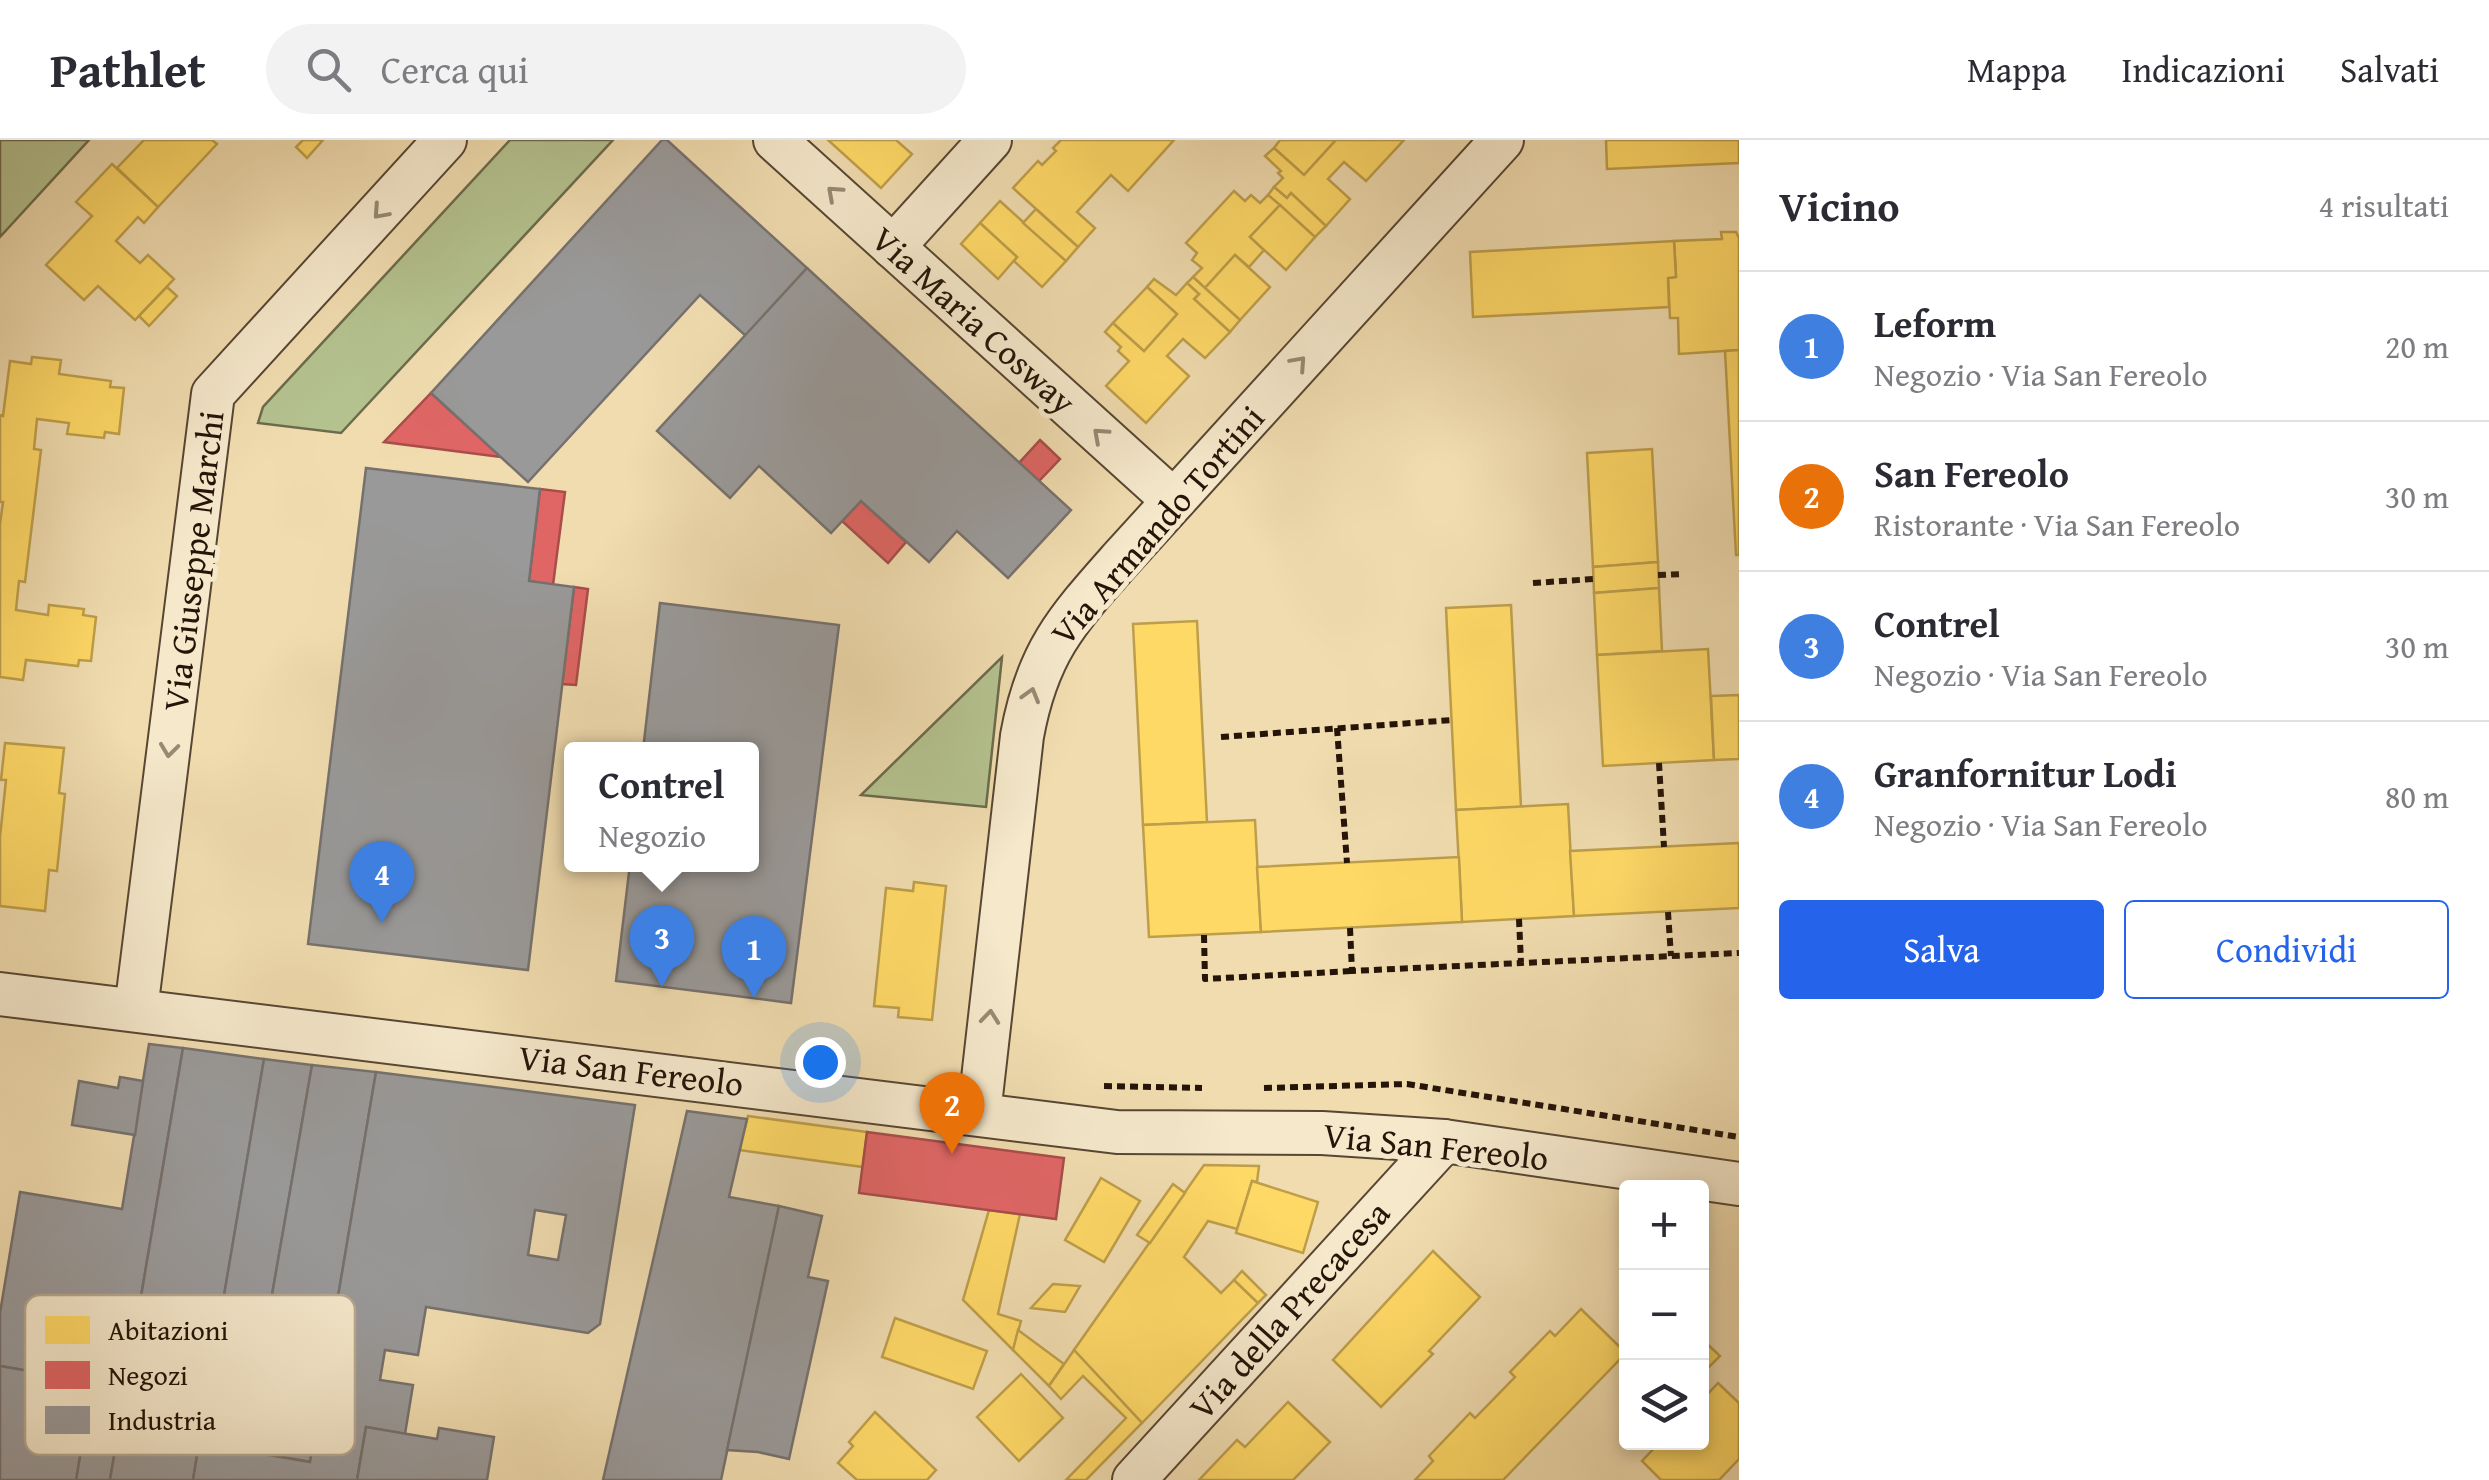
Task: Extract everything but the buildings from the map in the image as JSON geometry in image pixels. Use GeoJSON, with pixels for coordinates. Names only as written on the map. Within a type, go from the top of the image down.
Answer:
{"type":"FeatureCollection","features":[{"type":"Feature","properties":{"kind":"street","name":"Via Giuseppe Marchi"},"geometry":{"type":"LineString","coordinates":[[136,1010],[213,394],[446,140]]}},
{"type":"Feature","properties":{"kind":"street","name":"Via Maria Cosway"},"geometry":{"type":"LineString","coordinates":[[776,140],[1173,500]]}},
{"type":"Feature","properties":{"kind":"street"},"geometry":{"type":"LineString","coordinates":[[892,247],[990,140]]}},
{"type":"Feature","properties":{"kind":"street","name":"Via Armando Tortini"},"geometry":{"type":"LineString","coordinates":[[979,1114],[1029,696],[1044,656],[1069,617],[1502,140]]}},
{"type":"Feature","properties":{"kind":"street","name":"Via San Fereolo"},"geometry":{"type":"LineString","coordinates":[[0,994],[1116,1132],[1322,1133],[1444,1141],[1739,1184]]}},
{"type":"Feature","properties":{"kind":"street","name":"Via della Precacesa"},"geometry":{"type":"LineString","coordinates":[[1134,1480],[1444,1141]]}},
{"type":"Feature","properties":{"kind":"path"},"geometry":{"type":"LineString","coordinates":[[1658,575],[1683,574]]}},
{"type":"Feature","properties":{"kind":"path"},"geometry":{"type":"LineString","coordinates":[[1534,583],[1593,579]]}},
{"type":"Feature","properties":{"kind":"path"},"geometry":{"type":"LineString","coordinates":[[1222,738],[1452,720]]}},
{"type":"Feature","properties":{"kind":"path"},"geometry":{"type":"LineString","coordinates":[[1337,728],[1346,863]]}},
{"type":"Feature","properties":{"kind":"path"},"geometry":{"type":"LineString","coordinates":[[1659,763],[1664,847]]}},
{"type":"Feature","properties":{"kind":"path"},"geometry":{"type":"LineString","coordinates":[[1668,912],[1671,956]]}},
{"type":"Feature","properties":{"kind":"path"},"geometry":{"type":"LineString","coordinates":[[1518,919],[1522,963]]}},
{"type":"Feature","properties":{"kind":"path"},"geometry":{"type":"LineString","coordinates":[[1350,928],[1352,972]]}},
{"type":"Feature","properties":{"kind":"path"},"geometry":{"type":"LineString","coordinates":[[1204,935],[1205,979],[1739,953]]}},
{"type":"Feature","properties":{"kind":"green space"},"geometry":{"type":"Polygon","coordinates":[[[0,140],[89,140],[0,237],[0,140]]]}},
{"type":"Feature","properties":{"kind":"green space"},"geometry":{"type":"Polygon","coordinates":[[[510,140],[613,140],[341,433],[258,423],[263,407],[510,140]]]}},
{"type":"Feature","properties":{"kind":"green space"},"geometry":{"type":"Polygon","coordinates":[[[1002,657],[986,807],[861,795],[1002,657]]]}},
{"type":"Feature","properties":{"kind":"place","name":"Granfornitur Lodi"},"geometry":{"type":"Point","coordinates":[382,923]}},
{"type":"Feature","properties":{"kind":"place","name":"Contrel"},"geometry":{"type":"Point","coordinates":[662,987]}},
{"type":"Feature","properties":{"kind":"place","name":"Leform"},"geometry":{"type":"Point","coordinates":[754,998]}},
{"type":"Feature","properties":{"kind":"place","name":"San Fereolo"},"geometry":{"type":"Point","coordinates":[952,1154]}}]}
